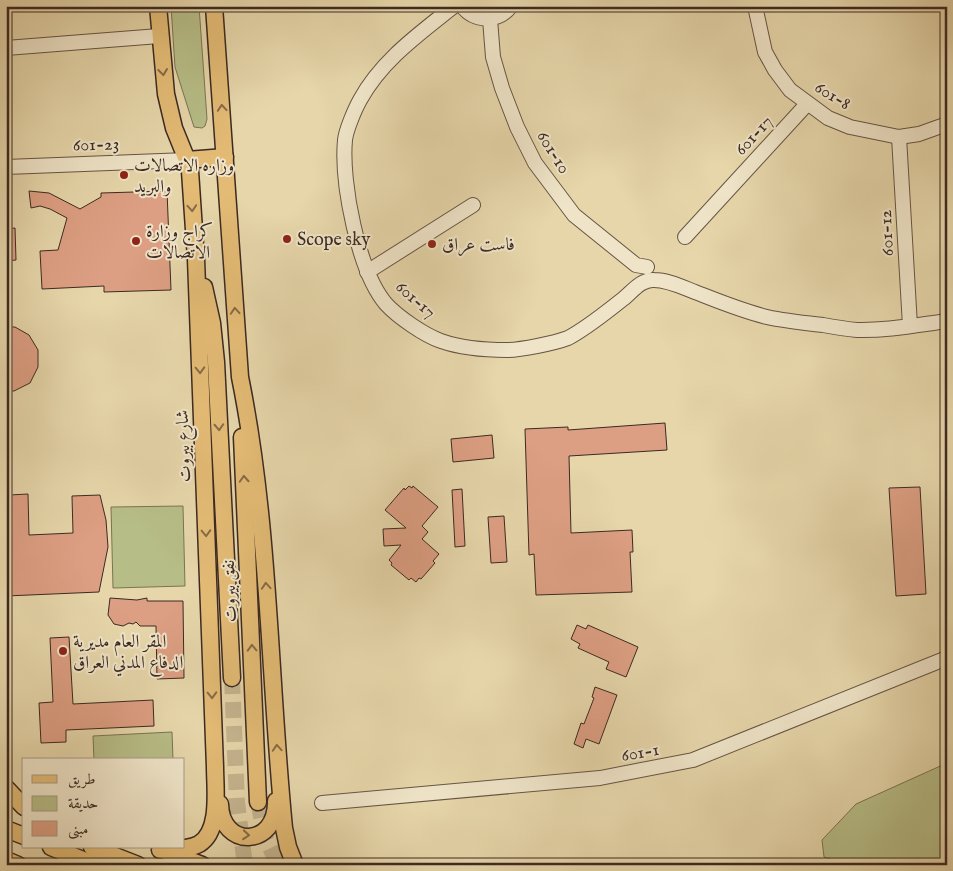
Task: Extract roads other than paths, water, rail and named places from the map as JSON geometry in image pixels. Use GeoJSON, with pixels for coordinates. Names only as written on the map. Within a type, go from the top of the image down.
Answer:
{"type":"FeatureCollection","features":[{"type":"Feature","properties":{"kind":"main road","name":"شارع بيروت"},"geometry":{"type":"LineString","coordinates":[[156,849],[186,848],[197,845],[207,838],[215,815],[215,767],[196,259],[190,171],[188,160],[174,128],[166,94],[159,36],[158,6]]}},
{"type":"Feature","properties":{"kind":"main road"},"geometry":{"type":"LineString","coordinates":[[214,6],[240,378],[252,438],[260,501],[284,828],[288,847],[295,865]]}},
{"type":"Feature","properties":{"kind":"main road"},"geometry":{"type":"LineString","coordinates":[[188,160],[225,157]]}},
{"type":"Feature","properties":{"kind":"main road","name":"نفق بيروت"},"geometry":{"type":"LineString","coordinates":[[196,259],[212,323],[216,362],[232,678]]}},
{"type":"Feature","properties":{"kind":"main road","name":"نفق بيروت"},"geometry":{"type":"LineString","coordinates":[[240,378],[258,802]]}},
{"type":"Feature","properties":{"kind":"main road"},"geometry":{"type":"LineString","coordinates":[[215,767],[220,793],[221,818],[234,833],[243,836],[253,836],[262,833],[270,827],[275,819],[280,780]]}},
{"type":"Feature","properties":{"kind":"main road"},"geometry":{"type":"LineString","coordinates":[[6,782],[22,794]]}},
{"type":"Feature","properties":{"kind":"main road"},"geometry":{"type":"LineString","coordinates":[[6,788],[22,806]]}},
{"type":"Feature","properties":{"kind":"main road"},"geometry":{"type":"LineString","coordinates":[[6,806],[22,808]]}},
{"type":"Feature","properties":{"kind":"main road"},"geometry":{"type":"LineString","coordinates":[[6,806],[22,815]]}},
{"type":"Feature","properties":{"kind":"main road"},"geometry":{"type":"LineString","coordinates":[[6,829],[22,835]]}},
{"type":"Feature","properties":{"kind":"main road"},"geometry":{"type":"LineString","coordinates":[[53,848],[95,865]]}},
{"type":"Feature","properties":{"kind":"main road"},"geometry":{"type":"LineString","coordinates":[[95,848],[138,865]]}},
{"type":"Feature","properties":{"kind":"main road"},"geometry":{"type":"LineString","coordinates":[[156,849],[202,865]]}},
{"type":"Feature","properties":{"kind":"main road"},"geometry":{"type":"LineString","coordinates":[[6,860],[18,865]]}},
{"type":"Feature","properties":{"kind":"street","name":"601-17"},"geometry":{"type":"LineString","coordinates":[[454,6],[380,69],[359,101],[345,138],[345,174],[353,224],[367,272],[386,303],[405,320],[441,341],[463,346],[508,350],[566,338],[585,327],[625,298],[649,273]]}},
{"type":"Feature","properties":{"kind":"street"},"geometry":{"type":"LineString","coordinates":[[462,6],[472,15],[490,19],[504,14],[511,6]]}},
{"type":"Feature","properties":{"kind":"street","name":"601-8"},"geometry":{"type":"LineString","coordinates":[[756,6],[765,52],[775,70],[790,90],[828,118],[850,128],[899,137],[919,134],[947,124]]}},
{"type":"Feature","properties":{"kind":"street","name":"601-10"},"geometry":{"type":"LineString","coordinates":[[490,19],[493,57],[502,88],[517,127],[535,162],[574,214],[636,265],[664,281],[767,317],[857,330],[947,322]]}},
{"type":"Feature","properties":{"kind":"street"},"geometry":{"type":"LineString","coordinates":[[6,48],[159,36]]}},
{"type":"Feature","properties":{"kind":"street","name":"601-17"},"geometry":{"type":"LineString","coordinates":[[685,237],[807,104]]}},
{"type":"Feature","properties":{"kind":"street","name":"601-12"},"geometry":{"type":"LineString","coordinates":[[899,137],[910,326]]}},
{"type":"Feature","properties":{"kind":"street","name":"601-23"},"geometry":{"type":"LineString","coordinates":[[6,167],[188,160]]}},
{"type":"Feature","properties":{"kind":"street"},"geometry":{"type":"LineString","coordinates":[[367,272],[473,205]]}},
{"type":"Feature","properties":{"kind":"street","name":"601-1"},"geometry":{"type":"LineString","coordinates":[[322,803],[600,778],[693,760],[947,658]]}},
{"type":"Feature","properties":{"kind":"tunnel"},"geometry":{"type":"LineString","coordinates":[[232,678],[237,802],[245,865]]}},
{"type":"Feature","properties":{"kind":"tunnel"},"geometry":{"type":"LineString","coordinates":[[258,802],[266,839],[278,865]]}},
{"type":"Feature","properties":{"kind":"place","name":"وزاره الاتصالات والبريد"},"geometry":{"type":"Point","coordinates":[124,175]}},
{"type":"Feature","properties":{"kind":"place","name":"Scope sky"},"geometry":{"type":"Point","coordinates":[287,239]}},
{"type":"Feature","properties":{"kind":"place","name":"كراج وزارة الاتصالات"},"geometry":{"type":"Point","coordinates":[136,241]}},
{"type":"Feature","properties":{"kind":"place","name":"فاست عراق"},"geometry":{"type":"Point","coordinates":[432,244]}},
{"type":"Feature","properties":{"kind":"place","name":"المقر العام مديرية الدفاع المدني العراق"},"geometry":{"type":"Point","coordinates":[63,651]}}]}
